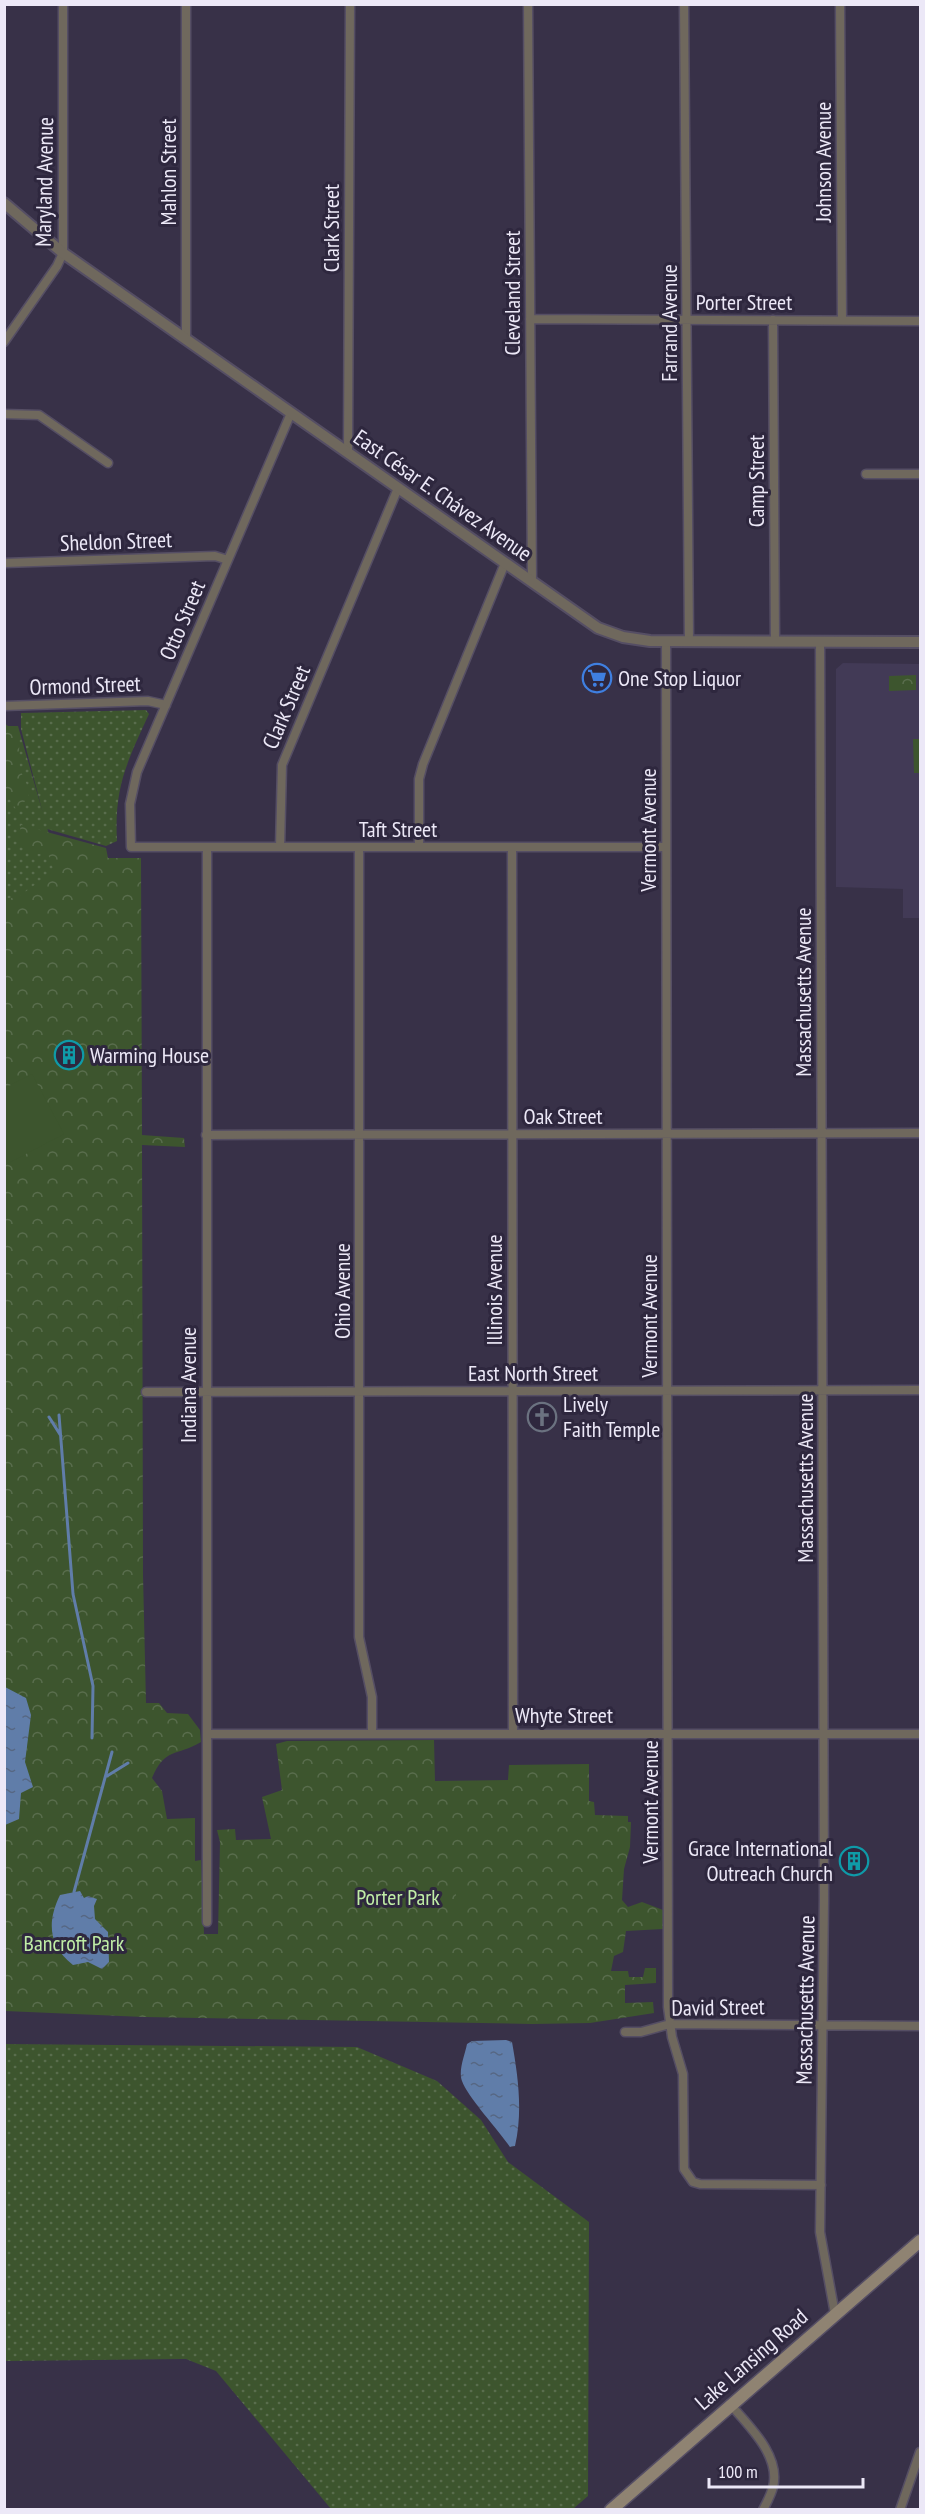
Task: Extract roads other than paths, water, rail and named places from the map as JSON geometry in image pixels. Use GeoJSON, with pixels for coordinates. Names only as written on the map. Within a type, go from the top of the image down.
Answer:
{"type":"FeatureCollection","features":[{"type":"Feature","properties":{"kind":"main road","name":"Lake Lansing Road"},"geometry":{"type":"LineString","coordinates":[[611,2510],[730,2404],[921,2241]]}},
{"type":"Feature","properties":{"kind":"street","name":"Maryland Avenue"},"geometry":{"type":"LineString","coordinates":[[4,342],[57,266],[63,253],[63,4]]}},
{"type":"Feature","properties":{"kind":"street","name":"Mahlon Street"},"geometry":{"type":"LineString","coordinates":[[186,4],[186,339]]}},
{"type":"Feature","properties":{"kind":"street","name":"Clark Street"},"geometry":{"type":"LineString","coordinates":[[348,453],[350,4]]}},
{"type":"Feature","properties":{"kind":"street","name":"Cleveland Street"},"geometry":{"type":"LineString","coordinates":[[528,4],[532,582]]}},
{"type":"Feature","properties":{"kind":"street","name":"Farrand Avenue"},"geometry":{"type":"LineString","coordinates":[[684,4],[689,641]]}},
{"type":"Feature","properties":{"kind":"street","name":"Johnson Avenue"},"geometry":{"type":"LineString","coordinates":[[840,4],[842,320]]}},
{"type":"Feature","properties":{"kind":"street","name":"East César E. Chávez Avenue"},"geometry":{"type":"LineString","coordinates":[[4,203],[63,253],[598,628],[636,640],[921,642]]}},
{"type":"Feature","properties":{"kind":"street","name":"Porter Street"},"geometry":{"type":"LineString","coordinates":[[530,319],[921,321]]}},
{"type":"Feature","properties":{"kind":"street","name":"Camp Street"},"geometry":{"type":"LineString","coordinates":[[773,320],[775,641]]}},
{"type":"Feature","properties":{"kind":"street","name":"Otto Street"},"geometry":{"type":"LineString","coordinates":[[131,847],[129,822],[132,788],[291,413]]}},
{"type":"Feature","properties":{"kind":"street"},"geometry":{"type":"LineString","coordinates":[[4,414],[39,415],[108,463]]}},
{"type":"Feature","properties":{"kind":"street"},"geometry":{"type":"LineString","coordinates":[[866,474],[921,474]]}},
{"type":"Feature","properties":{"kind":"street","name":"Clark Street"},"geometry":{"type":"LineString","coordinates":[[280,847],[282,765],[398,488]]}},
{"type":"Feature","properties":{"kind":"street","name":"Sheldon Street"},"geometry":{"type":"LineString","coordinates":[[4,563],[215,556],[228,560]]}},
{"type":"Feature","properties":{"kind":"street"},"geometry":{"type":"LineString","coordinates":[[419,847],[419,779],[423,764],[505,563]]}},
{"type":"Feature","properties":{"kind":"street","name":"Vermont Avenue"},"geometry":{"type":"LineString","coordinates":[[666,641],[670,2024],[683,2074],[684,2169],[693,2182],[700,2184],[821,2185]]}},
{"type":"Feature","properties":{"kind":"street","name":"Massachusetts Avenue"},"geometry":{"type":"LineString","coordinates":[[820,641],[824,1733],[820,2246],[835,2314]]}},
{"type":"Feature","properties":{"kind":"street","name":"Ormond Street"},"geometry":{"type":"LineString","coordinates":[[4,706],[148,701],[166,705]]}},
{"type":"Feature","properties":{"kind":"street","name":"Taft Street"},"geometry":{"type":"LineString","coordinates":[[131,847],[666,847]]}},
{"type":"Feature","properties":{"kind":"street","name":"Ohio Avenue"},"geometry":{"type":"LineString","coordinates":[[359,847],[359,1637],[372,1697],[372,1734]]}},
{"type":"Feature","properties":{"kind":"street","name":"Illinois Avenue"},"geometry":{"type":"LineString","coordinates":[[512,847],[513,1733]]}},
{"type":"Feature","properties":{"kind":"street","name":"Indiana Avenue"},"geometry":{"type":"LineString","coordinates":[[207,848],[207,1922]]}},
{"type":"Feature","properties":{"kind":"street","name":"Oak Street"},"geometry":{"type":"LineString","coordinates":[[206,1135],[921,1133]]}},
{"type":"Feature","properties":{"kind":"street","name":"East North Street"},"geometry":{"type":"LineString","coordinates":[[146,1392],[921,1390]]}},
{"type":"Feature","properties":{"kind":"street","name":"Whyte Street"},"geometry":{"type":"LineString","coordinates":[[207,1734],[921,1734]]}},
{"type":"Feature","properties":{"kind":"street","name":"David Street"},"geometry":{"type":"LineString","coordinates":[[625,2032],[641,2032],[670,2024],[921,2026]]}},
{"type":"Feature","properties":{"kind":"street"},"geometry":{"type":"LineString","coordinates":[[730,2404],[755,2433],[773,2464],[773,2488],[764,2510]]}},
{"type":"Feature","properties":{"kind":"street"},"geometry":{"type":"LineString","coordinates":[[900,2510],[921,2452]]}},
{"type":"Feature","properties":{"kind":"water"},"geometry":{"type":"Polygon","coordinates":[[[5,1687],[26,1698],[31,1715],[25,1762],[33,1787],[21,1793],[19,1819],[5,1825],[5,1687]]]}},
{"type":"Feature","properties":{"kind":"water"},"geometry":{"type":"Polygon","coordinates":[[[80,1891],[84,1898],[88,1896],[97,1899],[94,1906],[95,1919],[108,1932],[109,1962],[102,1969],[88,1962],[73,1965],[54,1941],[53,1915],[60,1895],[80,1891]]]}},
{"type":"Feature","properties":{"kind":"water"},"geometry":{"type":"Polygon","coordinates":[[[506,2040],[512,2042],[519,2094],[519,2120],[515,2146],[510,2147],[470,2095],[462,2081],[461,2072],[467,2044],[472,2041],[506,2040]]]}},
{"type":"Feature","properties":{"kind":"waterway"},"geometry":{"type":"LineString","coordinates":[[59,1415],[73,1594],[93,1686],[92,1738]]}},
{"type":"Feature","properties":{"kind":"waterway"},"geometry":{"type":"LineString","coordinates":[[49,1417],[61,1436]]}},
{"type":"Feature","properties":{"kind":"waterway"},"geometry":{"type":"LineString","coordinates":[[74,1892],[112,1752]]}},
{"type":"Feature","properties":{"kind":"waterway"},"geometry":{"type":"LineString","coordinates":[[107,1776],[128,1763]]}},
{"type":"Feature","properties":{"kind":"place","name":"One Stop Liquor"},"geometry":{"type":"Point","coordinates":[597,678]}},
{"type":"Feature","properties":{"kind":"place","name":"Warming House"},"geometry":{"type":"Point","coordinates":[69,1055]}},
{"type":"Feature","properties":{"kind":"place","name":"Lively Faith Temple"},"geometry":{"type":"Point","coordinates":[542,1417]}},
{"type":"Feature","properties":{"kind":"place","name":"Grace International Outreach Church"},"geometry":{"type":"Point","coordinates":[854,1861]}},
{"type":"Feature","properties":{"kind":"park label","name":"Porter Park"},"geometry":{"type":"Point","coordinates":[398,1897]}},
{"type":"Feature","properties":{"kind":"park label","name":"Bancroft Park"},"geometry":{"type":"Point","coordinates":[74,1943]}}]}
